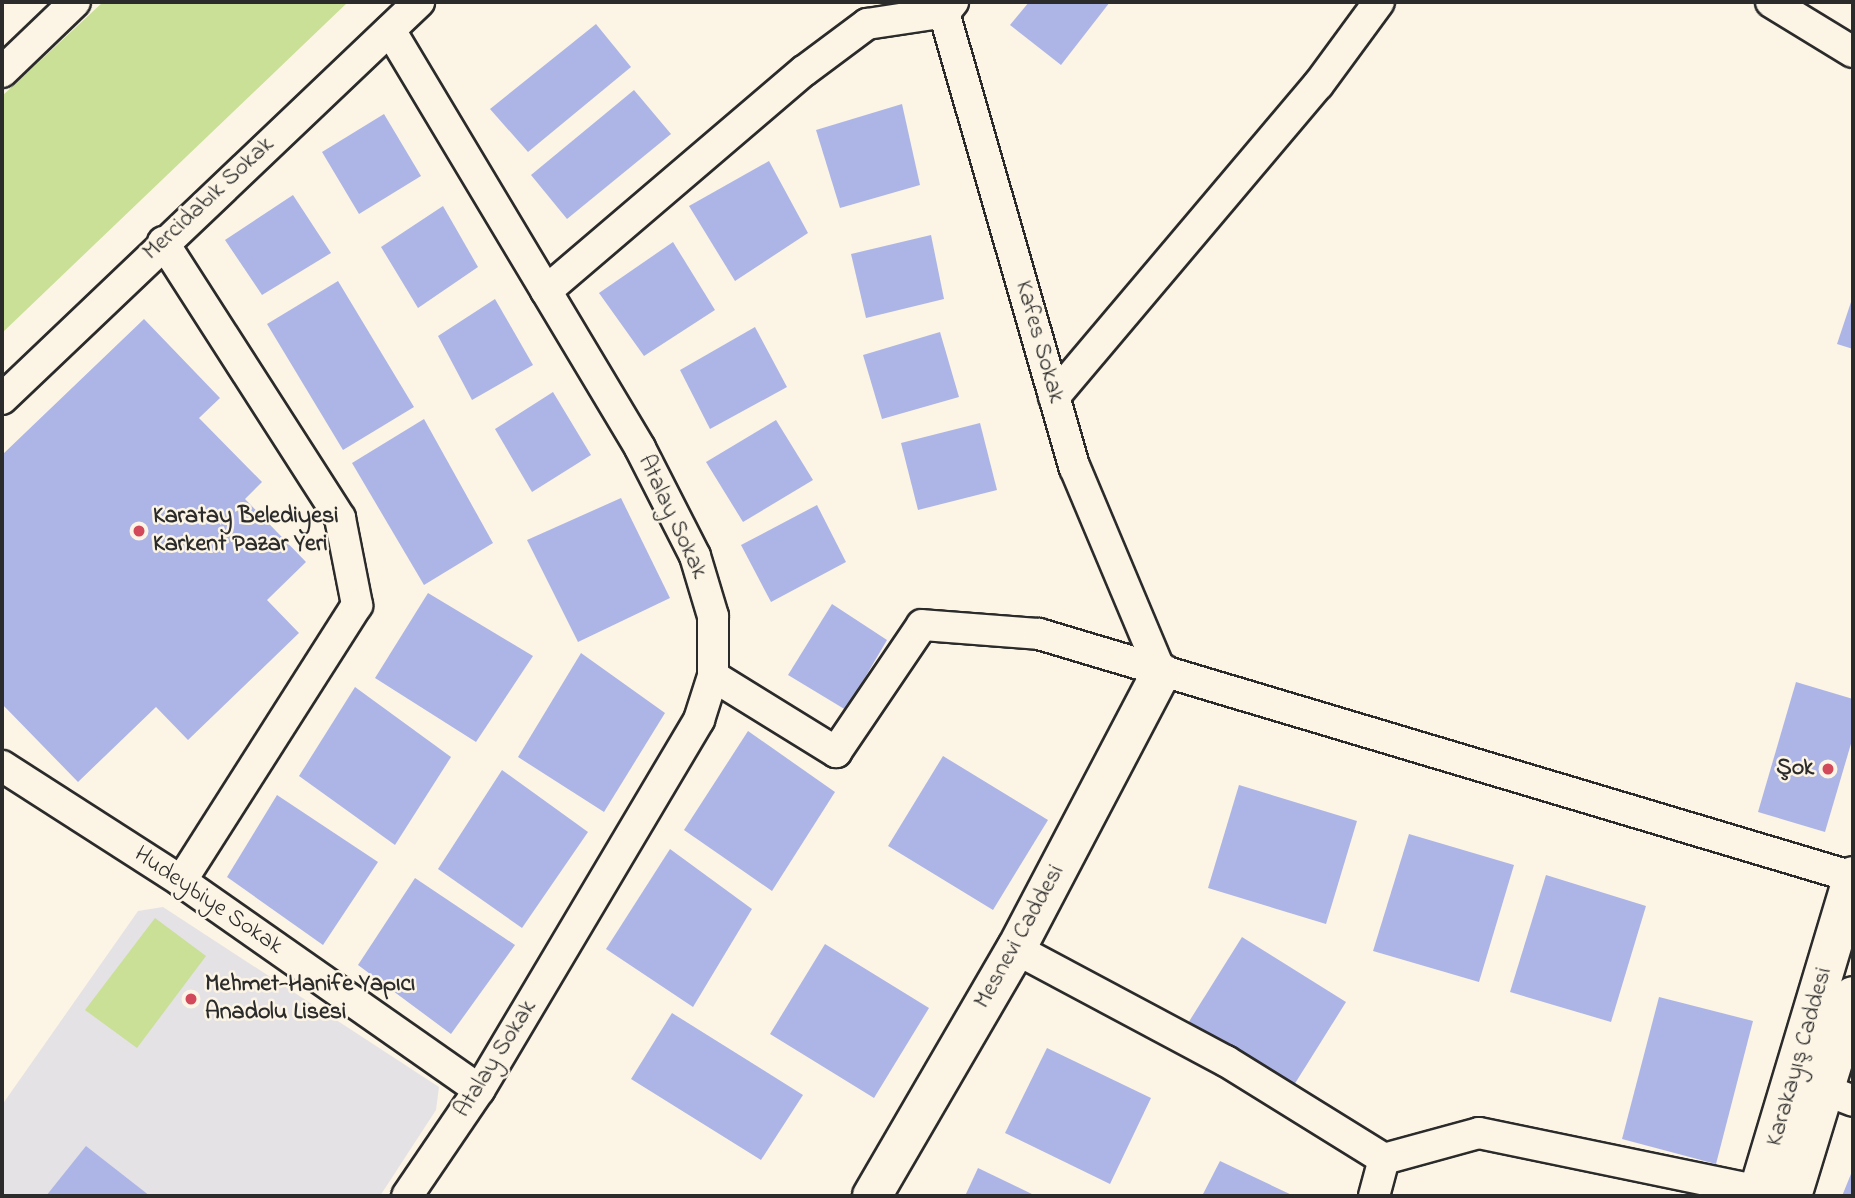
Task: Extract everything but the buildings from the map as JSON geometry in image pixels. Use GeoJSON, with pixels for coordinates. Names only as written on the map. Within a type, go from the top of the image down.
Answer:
{"type":"FeatureCollection","features":[{"type":"Feature","properties":{"kind":"street"},"geometry":{"type":"LineString","coordinates":[[2,72],[75,2]]}},
{"type":"Feature","properties":{"kind":"street","name":"Mercidabık Sokak"},"geometry":{"type":"LineString","coordinates":[[2,399],[163,242],[419,2]]}},
{"type":"Feature","properties":{"kind":"street"},"geometry":{"type":"LineString","coordinates":[[1054,397],[1318,85],[1379,2]]}},
{"type":"Feature","properties":{"kind":"street"},"geometry":{"type":"LineString","coordinates":[[1771,2],[1853,52]]}},
{"type":"Feature","properties":{"kind":"street"},"geometry":{"type":"LineString","coordinates":[[546,291],[804,71],[867,24],[946,5]]}},
{"type":"Feature","properties":{"kind":"street","name":"Kafes Sokak"},"geometry":{"type":"LineString","coordinates":[[946,5],[1054,397],[1103,543],[1161,673]]}},
{"type":"Feature","properties":{"kind":"street","name":"Atalay Sokak"},"geometry":{"type":"LineString","coordinates":[[390,30],[640,448],[695,556],[713,616],[713,676],[699,720],[480,1090],[407,1196]]}},
{"type":"Feature","properties":{"kind":"street"},"geometry":{"type":"LineString","coordinates":[[163,242],[340,518],[356,605],[181,881]]}},
{"type":"Feature","properties":{"kind":"street"},"geometry":{"type":"LineString","coordinates":[[713,676],[836,752],[922,625],[1039,634],[1161,673],[1853,876]]}},
{"type":"Feature","properties":{"kind":"street","name":"Mesnevi Caddesi"},"geometry":{"type":"LineString","coordinates":[[872,1196],[1016,949],[1161,673]]}},
{"type":"Feature","properties":{"kind":"street","name":"Hudeybiye Sokak"},"geometry":{"type":"LineString","coordinates":[[2,765],[181,881],[480,1090]]}},
{"type":"Feature","properties":{"kind":"street","name":"Karakayış Caddesi"},"geometry":{"type":"LineString","coordinates":[[1769,1195],[1853,876]]}},
{"type":"Feature","properties":{"kind":"street"},"geometry":{"type":"LineString","coordinates":[[1016,949],[1226,1060],[1384,1159],[1479,1133],[1769,1195]]}},
{"type":"Feature","properties":{"kind":"street","name":"Karakayış Caddesi"},"geometry":{"type":"LineString","coordinates":[[1769,1195],[1839,1095],[1853,996]]}},
{"type":"Feature","properties":{"kind":"street"},"geometry":{"type":"LineString","coordinates":[[1374,1196],[1384,1159]]}},
{"type":"Feature","properties":{"kind":"shaded area","name":"Mehmet-Hanife Yapıcı Anadolu Lisesi"},"geometry":{"type":"Polygon","coordinates":[[[163,907],[439,1087],[436,1110],[380,1196],[2,1196],[2,1105],[138,911],[163,907]]]}},
{"type":"Feature","properties":{"kind":"green space"},"geometry":{"type":"Polygon","coordinates":[[[103,2],[348,2],[2,333],[2,96],[103,2]]]}},
{"type":"Feature","properties":{"kind":"green space"},"geometry":{"type":"Polygon","coordinates":[[[155,918],[206,956],[137,1048],[85,1010],[155,918]]]}},
{"type":"Feature","properties":{"kind":"place","name":"Karatay Belediyesi Karkent Pazar Yeri"},"geometry":{"type":"Point","coordinates":[139,531]}},
{"type":"Feature","properties":{"kind":"place","name":"Şok"},"geometry":{"type":"Point","coordinates":[1828,769]}},
{"type":"Feature","properties":{"kind":"place","name":"Mehmet-Hanife Yapıcı Anadolu Lisesi"},"geometry":{"type":"Point","coordinates":[191,999]}}]}
